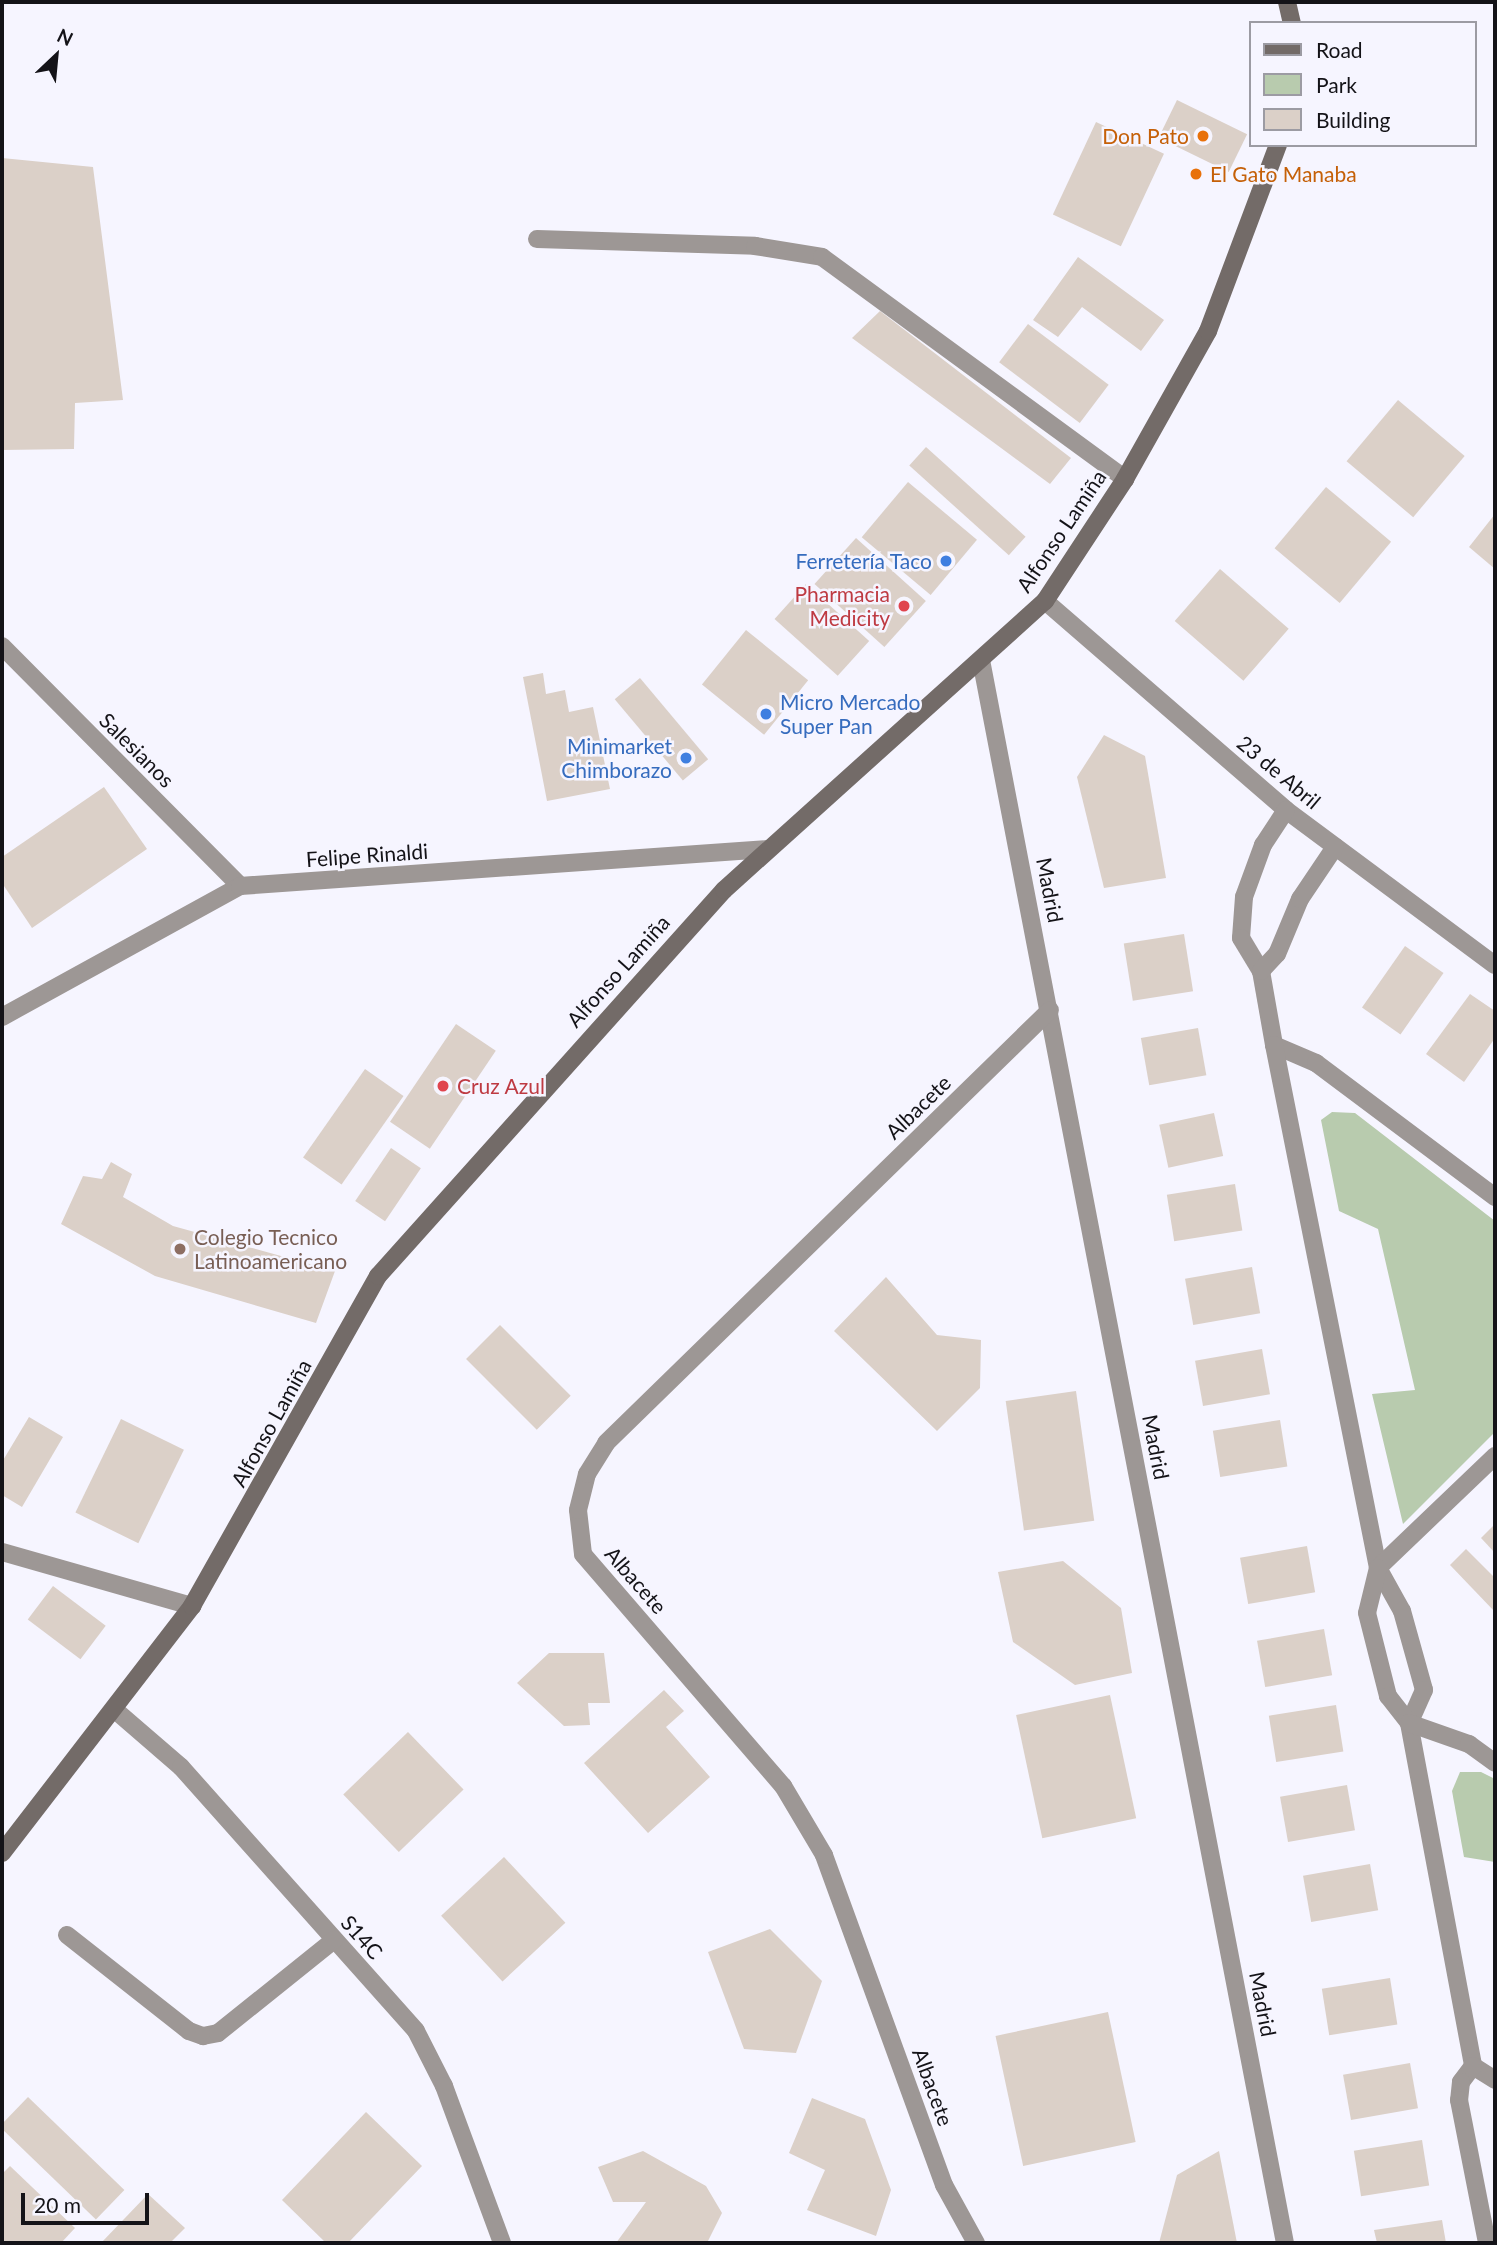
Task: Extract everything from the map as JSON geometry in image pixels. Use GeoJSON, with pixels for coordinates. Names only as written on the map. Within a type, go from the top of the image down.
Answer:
{"type":"FeatureCollection","features":[{"type":"Feature","properties":{"kind":"street"},"geometry":{"type":"LineString","coordinates":[[1287,2],[1292,21]]}},
{"type":"Feature","properties":{"kind":"street","name":"Alfonso Lamiña"},"geometry":{"type":"LineString","coordinates":[[2,1853],[115,1710],[192,1606],[378,1276],[651,968],[768,849],[1045,601],[1125,479],[1208,331],[1277,147]]}},
{"type":"Feature","properties":{"kind":"street"},"geometry":{"type":"LineString","coordinates":[[537,239],[755,246],[822,257],[1125,479]]}},
{"type":"Feature","properties":{"kind":"street","name":"23 de Abril"},"geometry":{"type":"LineString","coordinates":[[1045,601],[1286,810],[1495,965]]}},
{"type":"Feature","properties":{"kind":"street","name":"Salesianos"},"geometry":{"type":"LineString","coordinates":[[2,646],[240,886]]}},
{"type":"Feature","properties":{"kind":"street","name":"Madrid"},"geometry":{"type":"LineString","coordinates":[[981,660],[1285,2243]]}},
{"type":"Feature","properties":{"kind":"street"},"geometry":{"type":"LineString","coordinates":[[1286,810],[1263,845],[1244,897],[1241,938],[1261,971],[1378,1568],[1402,1611],[1424,1690],[1409,1723]]}},
{"type":"Feature","properties":{"kind":"street"},"geometry":{"type":"LineString","coordinates":[[1261,971],[1277,954],[1300,899],[1335,847]]}},
{"type":"Feature","properties":{"kind":"street","name":"Felipe Rinaldi"},"geometry":{"type":"LineString","coordinates":[[2,1017],[240,886],[768,849]]}},
{"type":"Feature","properties":{"kind":"street","name":"Albacete"},"geometry":{"type":"LineString","coordinates":[[976,2243],[944,2185],[824,1855],[783,1786],[583,1553],[578,1510],[587,1474],[606,1443],[1050,1010]]}},
{"type":"Feature","properties":{"kind":"street"},"geometry":{"type":"LineString","coordinates":[[1275,1045],[1316,1063],[1495,1197]]}},
{"type":"Feature","properties":{"kind":"street"},"geometry":{"type":"LineString","coordinates":[[1495,1456],[1378,1568],[1367,1613],[1388,1696],[1409,1723],[1473,2066],[1495,2080]]}},
{"type":"Feature","properties":{"kind":"street"},"geometry":{"type":"LineString","coordinates":[[2,1552],[192,1606]]}},
{"type":"Feature","properties":{"kind":"street","name":"S14C"},"geometry":{"type":"LineString","coordinates":[[115,1710],[181,1768],[416,2031],[431,2056],[502,2243]]}},
{"type":"Feature","properties":{"kind":"street"},"geometry":{"type":"LineString","coordinates":[[1409,1723],[1469,1744],[1495,1763]]}},
{"type":"Feature","properties":{"kind":"street"},"geometry":{"type":"LineString","coordinates":[[67,1935],[189,2032],[203,2036],[218,2033],[334,1940]]}},
{"type":"Feature","properties":{"kind":"street"},"geometry":{"type":"LineString","coordinates":[[1473,2066],[1461,2082],[1459,2100],[1487,2243]]}},
{"type":"Feature","properties":{"kind":"green space"},"geometry":{"type":"Polygon","coordinates":[[[1332,1112],[1355,1113],[1495,1221],[1495,1432],[1403,1524],[1372,1394],[1415,1390],[1378,1229],[1339,1211],[1321,1120],[1332,1112]]]}},
{"type":"Feature","properties":{"kind":"green space"},"geometry":{"type":"Polygon","coordinates":[[[1460,1772],[1481,1772],[1495,1779],[1495,1862],[1464,1857],[1452,1791],[1460,1772]]]}},
{"type":"Feature","properties":{"kind":"building","name":"Don Pato"},"geometry":{"type":"Polygon","coordinates":[[[1177,100],[1247,134],[1229,172],[1159,138],[1177,100]]]}},
{"type":"Feature","properties":{"kind":"building"},"geometry":{"type":"Polygon","coordinates":[[[1096,122],[1164,154],[1121,246],[1053,214],[1096,122]]]}},
{"type":"Feature","properties":{"kind":"building"},"geometry":{"type":"Polygon","coordinates":[[[2,158],[93,167],[123,400],[75,403],[74,449],[2,450],[2,158]]]}},
{"type":"Feature","properties":{"kind":"building"},"geometry":{"type":"Polygon","coordinates":[[[1078,257],[1164,320],[1141,351],[1082,307],[1058,337],[1033,320],[1078,257]]]}},
{"type":"Feature","properties":{"kind":"building"},"geometry":{"type":"Polygon","coordinates":[[[880,311],[1071,458],[1050,484],[852,338],[880,311]]]}},
{"type":"Feature","properties":{"kind":"building"},"geometry":{"type":"Polygon","coordinates":[[[1028,324],[1109,385],[1080,423],[999,362],[1028,324]]]}},
{"type":"Feature","properties":{"kind":"building"},"geometry":{"type":"Polygon","coordinates":[[[1398,400],[1465,456],[1413,517],[1347,461],[1398,400]]]}},
{"type":"Feature","properties":{"kind":"building"},"geometry":{"type":"Polygon","coordinates":[[[926,447],[1026,537],[1009,555],[909,466],[926,447]]]}},
{"type":"Feature","properties":{"kind":"building"},"geometry":{"type":"Polygon","coordinates":[[[908,482],[977,540],[931,595],[862,537],[908,482]]]}},
{"type":"Feature","properties":{"kind":"building"},"geometry":{"type":"Polygon","coordinates":[[[1326,487],[1391,542],[1340,603],[1275,548],[1326,487]]]}},
{"type":"Feature","properties":{"kind":"building"},"geometry":{"type":"Polygon","coordinates":[[[1495,514],[1495,569],[1469,547],[1495,514]]]}},
{"type":"Feature","properties":{"kind":"building"},"geometry":{"type":"Polygon","coordinates":[[[856,538],[926,601],[884,647],[815,584],[856,538]]]}},
{"type":"Feature","properties":{"kind":"building"},"geometry":{"type":"Polygon","coordinates":[[[1220,569],[1289,629],[1243,681],[1175,621],[1220,569]]]}},
{"type":"Feature","properties":{"kind":"building"},"geometry":{"type":"Polygon","coordinates":[[[806,584],[869,641],[838,676],[775,619],[806,584]]]}},
{"type":"Feature","properties":{"kind":"building"},"geometry":{"type":"Polygon","coordinates":[[[746,630],[808,680],[764,735],[702,684],[746,630]]]}},
{"type":"Feature","properties":{"kind":"building"},"geometry":{"type":"Polygon","coordinates":[[[543,673],[546,694],[565,690],[569,712],[593,707],[610,789],[547,801],[523,677],[543,673]]]}},
{"type":"Feature","properties":{"kind":"building"},"geometry":{"type":"Polygon","coordinates":[[[640,678],[708,759],[683,780],[615,699],[640,678]]]}},
{"type":"Feature","properties":{"kind":"building"},"geometry":{"type":"Polygon","coordinates":[[[1104,735],[1145,756],[1166,878],[1104,888],[1077,777],[1104,735]]]}},
{"type":"Feature","properties":{"kind":"building"},"geometry":{"type":"Polygon","coordinates":[[[104,787],[147,849],[32,928],[2,883],[2,857],[104,787]]]}},
{"type":"Feature","properties":{"kind":"building"},"geometry":{"type":"Polygon","coordinates":[[[1184,934],[1193,991],[1133,1001],[1124,944],[1184,934]]]}},
{"type":"Feature","properties":{"kind":"building"},"geometry":{"type":"Polygon","coordinates":[[[1405,946],[1444,973],[1400,1034],[1362,1007],[1405,946]]]}},
{"type":"Feature","properties":{"kind":"building"},"geometry":{"type":"Polygon","coordinates":[[[1470,994],[1495,1011],[1495,1038],[1464,1082],[1426,1054],[1470,994]]]}},
{"type":"Feature","properties":{"kind":"building","name":"Cruz Azul"},"geometry":{"type":"Polygon","coordinates":[[[456,1024],[496,1051],[430,1149],[390,1122],[456,1024]]]}},
{"type":"Feature","properties":{"kind":"building"},"geometry":{"type":"Polygon","coordinates":[[[1198,1028],[1206,1075],[1149,1085],[1141,1038],[1198,1028]]]}},
{"type":"Feature","properties":{"kind":"building"},"geometry":{"type":"Polygon","coordinates":[[[365,1069],[404,1096],[342,1184],[303,1157],[365,1069]]]}},
{"type":"Feature","properties":{"kind":"building"},"geometry":{"type":"Polygon","coordinates":[[[1214,1113],[1223,1156],[1168,1168],[1159,1125],[1214,1113]]]}},
{"type":"Feature","properties":{"kind":"building"},"geometry":{"type":"Polygon","coordinates":[[[391,1148],[421,1168],[385,1221],[355,1201],[391,1148]]]}},
{"type":"Feature","properties":{"kind":"building","name":"Colegio Tecnico Latinoamericano"},"geometry":{"type":"Polygon","coordinates":[[[111,1162],[132,1174],[123,1197],[173,1226],[335,1271],[316,1323],[155,1276],[61,1224],[83,1176],[102,1179],[111,1162]]]}},
{"type":"Feature","properties":{"kind":"building"},"geometry":{"type":"Polygon","coordinates":[[[1235,1184],[1242,1230],[1174,1241],[1167,1195],[1235,1184]]]}},
{"type":"Feature","properties":{"kind":"building"},"geometry":{"type":"Polygon","coordinates":[[[1252,1267],[1260,1313],[1193,1325],[1185,1279],[1252,1267]]]}},
{"type":"Feature","properties":{"kind":"building"},"geometry":{"type":"Polygon","coordinates":[[[886,1277],[937,1335],[981,1340],[980,1388],[937,1431],[834,1331],[886,1277]]]}},
{"type":"Feature","properties":{"kind":"building"},"geometry":{"type":"Polygon","coordinates":[[[500,1325],[571,1396],[537,1430],[466,1359],[500,1325]]]}},
{"type":"Feature","properties":{"kind":"building"},"geometry":{"type":"Polygon","coordinates":[[[1262,1349],[1270,1394],[1203,1406],[1195,1361],[1262,1349]]]}},
{"type":"Feature","properties":{"kind":"building"},"geometry":{"type":"Polygon","coordinates":[[[1076,1391],[1094,1521],[1024,1531],[1006,1401],[1076,1391]]]}},
{"type":"Feature","properties":{"kind":"building"},"geometry":{"type":"Polygon","coordinates":[[[29,1417],[63,1437],[22,1507],[2,1495],[2,1462],[29,1417]]]}},
{"type":"Feature","properties":{"kind":"building"},"geometry":{"type":"Polygon","coordinates":[[[121,1419],[184,1450],[138,1543],[75,1512],[121,1419]]]}},
{"type":"Feature","properties":{"kind":"building"},"geometry":{"type":"Polygon","coordinates":[[[1280,1420],[1287,1466],[1220,1477],[1213,1431],[1280,1420]]]}},
{"type":"Feature","properties":{"kind":"building"},"geometry":{"type":"Polygon","coordinates":[[[1495,1524],[1495,1553],[1481,1538],[1495,1524]]]}},
{"type":"Feature","properties":{"kind":"building"},"geometry":{"type":"Polygon","coordinates":[[[1307,1546],[1315,1592],[1248,1604],[1240,1558],[1307,1546]]]}},
{"type":"Feature","properties":{"kind":"building"},"geometry":{"type":"Polygon","coordinates":[[[1466,1549],[1495,1578],[1495,1612],[1450,1565],[1466,1549]]]}},
{"type":"Feature","properties":{"kind":"building"},"geometry":{"type":"Polygon","coordinates":[[[1063,1561],[1121,1608],[1132,1673],[1075,1685],[1013,1642],[998,1572],[1063,1561]]]}},
{"type":"Feature","properties":{"kind":"building"},"geometry":{"type":"Polygon","coordinates":[[[53,1586],[106,1626],[80,1659],[28,1620],[53,1586]]]}},
{"type":"Feature","properties":{"kind":"building"},"geometry":{"type":"Polygon","coordinates":[[[1324,1629],[1332,1675],[1265,1687],[1257,1641],[1324,1629]]]}},
{"type":"Feature","properties":{"kind":"building"},"geometry":{"type":"Polygon","coordinates":[[[549,1653],[604,1653],[610,1703],[588,1703],[590,1725],[564,1726],[517,1683],[549,1653]]]}},
{"type":"Feature","properties":{"kind":"building"},"geometry":{"type":"Polygon","coordinates":[[[664,1690],[684,1711],[666,1727],[710,1777],[648,1833],[584,1763],[664,1690]]]}},
{"type":"Feature","properties":{"kind":"building"},"geometry":{"type":"Polygon","coordinates":[[[1110,1695],[1136,1818],[1042,1838],[1016,1715],[1110,1695]]]}},
{"type":"Feature","properties":{"kind":"building"},"geometry":{"type":"Polygon","coordinates":[[[1336,1705],[1343,1751],[1276,1762],[1269,1716],[1336,1705]]]}},
{"type":"Feature","properties":{"kind":"building"},"geometry":{"type":"Polygon","coordinates":[[[408,1732],[464,1790],[399,1852],[343,1795],[408,1732]]]}},
{"type":"Feature","properties":{"kind":"building"},"geometry":{"type":"Polygon","coordinates":[[[1347,1785],[1355,1830],[1288,1842],[1280,1797],[1347,1785]]]}},
{"type":"Feature","properties":{"kind":"building"},"geometry":{"type":"Polygon","coordinates":[[[504,1857],[565,1923],[502,1981],[441,1916],[504,1857]]]}},
{"type":"Feature","properties":{"kind":"building"},"geometry":{"type":"Polygon","coordinates":[[[1370,1864],[1378,1910],[1311,1922],[1303,1876],[1370,1864]]]}},
{"type":"Feature","properties":{"kind":"building"},"geometry":{"type":"Polygon","coordinates":[[[770,1929],[822,1981],[796,2053],[744,2049],[708,1952],[770,1929]]]}},
{"type":"Feature","properties":{"kind":"building"},"geometry":{"type":"Polygon","coordinates":[[[1390,1978],[1397,2024],[1329,2035],[1322,1989],[1390,1978]]]}},
{"type":"Feature","properties":{"kind":"building"},"geometry":{"type":"Polygon","coordinates":[[[1108,2012],[1136,2142],[1023,2166],[996,2036],[1108,2012]]]}},
{"type":"Feature","properties":{"kind":"building"},"geometry":{"type":"Polygon","coordinates":[[[1410,2063],[1418,2108],[1351,2120],[1343,2075],[1410,2063]]]}},
{"type":"Feature","properties":{"kind":"building"},"geometry":{"type":"Polygon","coordinates":[[[28,2097],[124,2190],[96,2220],[2,2129],[2,2124],[28,2097]]]}},
{"type":"Feature","properties":{"kind":"building"},"geometry":{"type":"Polygon","coordinates":[[[812,2098],[865,2119],[891,2190],[876,2236],[807,2210],[825,2170],[789,2153],[812,2098]]]}},
{"type":"Feature","properties":{"kind":"building"},"geometry":{"type":"Polygon","coordinates":[[[366,2112],[422,2166],[348,2243],[326,2243],[282,2200],[366,2112]]]}},
{"type":"Feature","properties":{"kind":"building"},"geometry":{"type":"Polygon","coordinates":[[[1422,2140],[1429,2185],[1361,2196],[1354,2151],[1422,2140]]]}},
{"type":"Feature","properties":{"kind":"building"},"geometry":{"type":"Polygon","coordinates":[[[643,2151],[706,2186],[722,2213],[707,2243],[616,2243],[646,2202],[613,2202],[598,2167],[643,2151]]]}},
{"type":"Feature","properties":{"kind":"building"},"geometry":{"type":"Polygon","coordinates":[[[1219,2151],[1237,2243],[1159,2243],[1177,2175],[1219,2151]]]}},
{"type":"Feature","properties":{"kind":"building"},"geometry":{"type":"Polygon","coordinates":[[[10,2166],[75,2228],[61,2243],[2,2243],[2,2174],[10,2166]]]}},
{"type":"Feature","properties":{"kind":"building"},"geometry":{"type":"Polygon","coordinates":[[[148,2194],[185,2228],[170,2243],[101,2243],[148,2194]]]}},
{"type":"Feature","properties":{"kind":"building"},"geometry":{"type":"Polygon","coordinates":[[[1442,2220],[1446,2243],[1377,2243],[1374,2230],[1442,2220]]]}},
{"type":"Feature","properties":{"kind":"place","name":"Don Pato"},"geometry":{"type":"Point","coordinates":[1203,136]}},
{"type":"Feature","properties":{"kind":"place","name":"El Gato Manaba"},"geometry":{"type":"Point","coordinates":[1196,174]}},
{"type":"Feature","properties":{"kind":"place","name":"Ferretería Taco"},"geometry":{"type":"Point","coordinates":[946,561]}},
{"type":"Feature","properties":{"kind":"place","name":"Pharmacia Medicity"},"geometry":{"type":"Point","coordinates":[904,606]}},
{"type":"Feature","properties":{"kind":"place","name":"Micro Mercado Super Pan"},"geometry":{"type":"Point","coordinates":[766,714]}},
{"type":"Feature","properties":{"kind":"place","name":"Minimarket Chimborazo"},"geometry":{"type":"Point","coordinates":[686,758]}},
{"type":"Feature","properties":{"kind":"place","name":"Cruz Azul"},"geometry":{"type":"Point","coordinates":[443,1086]}},
{"type":"Feature","properties":{"kind":"place","name":"Colegio Tecnico Latinoamericano"},"geometry":{"type":"Point","coordinates":[180,1249]}}]}
